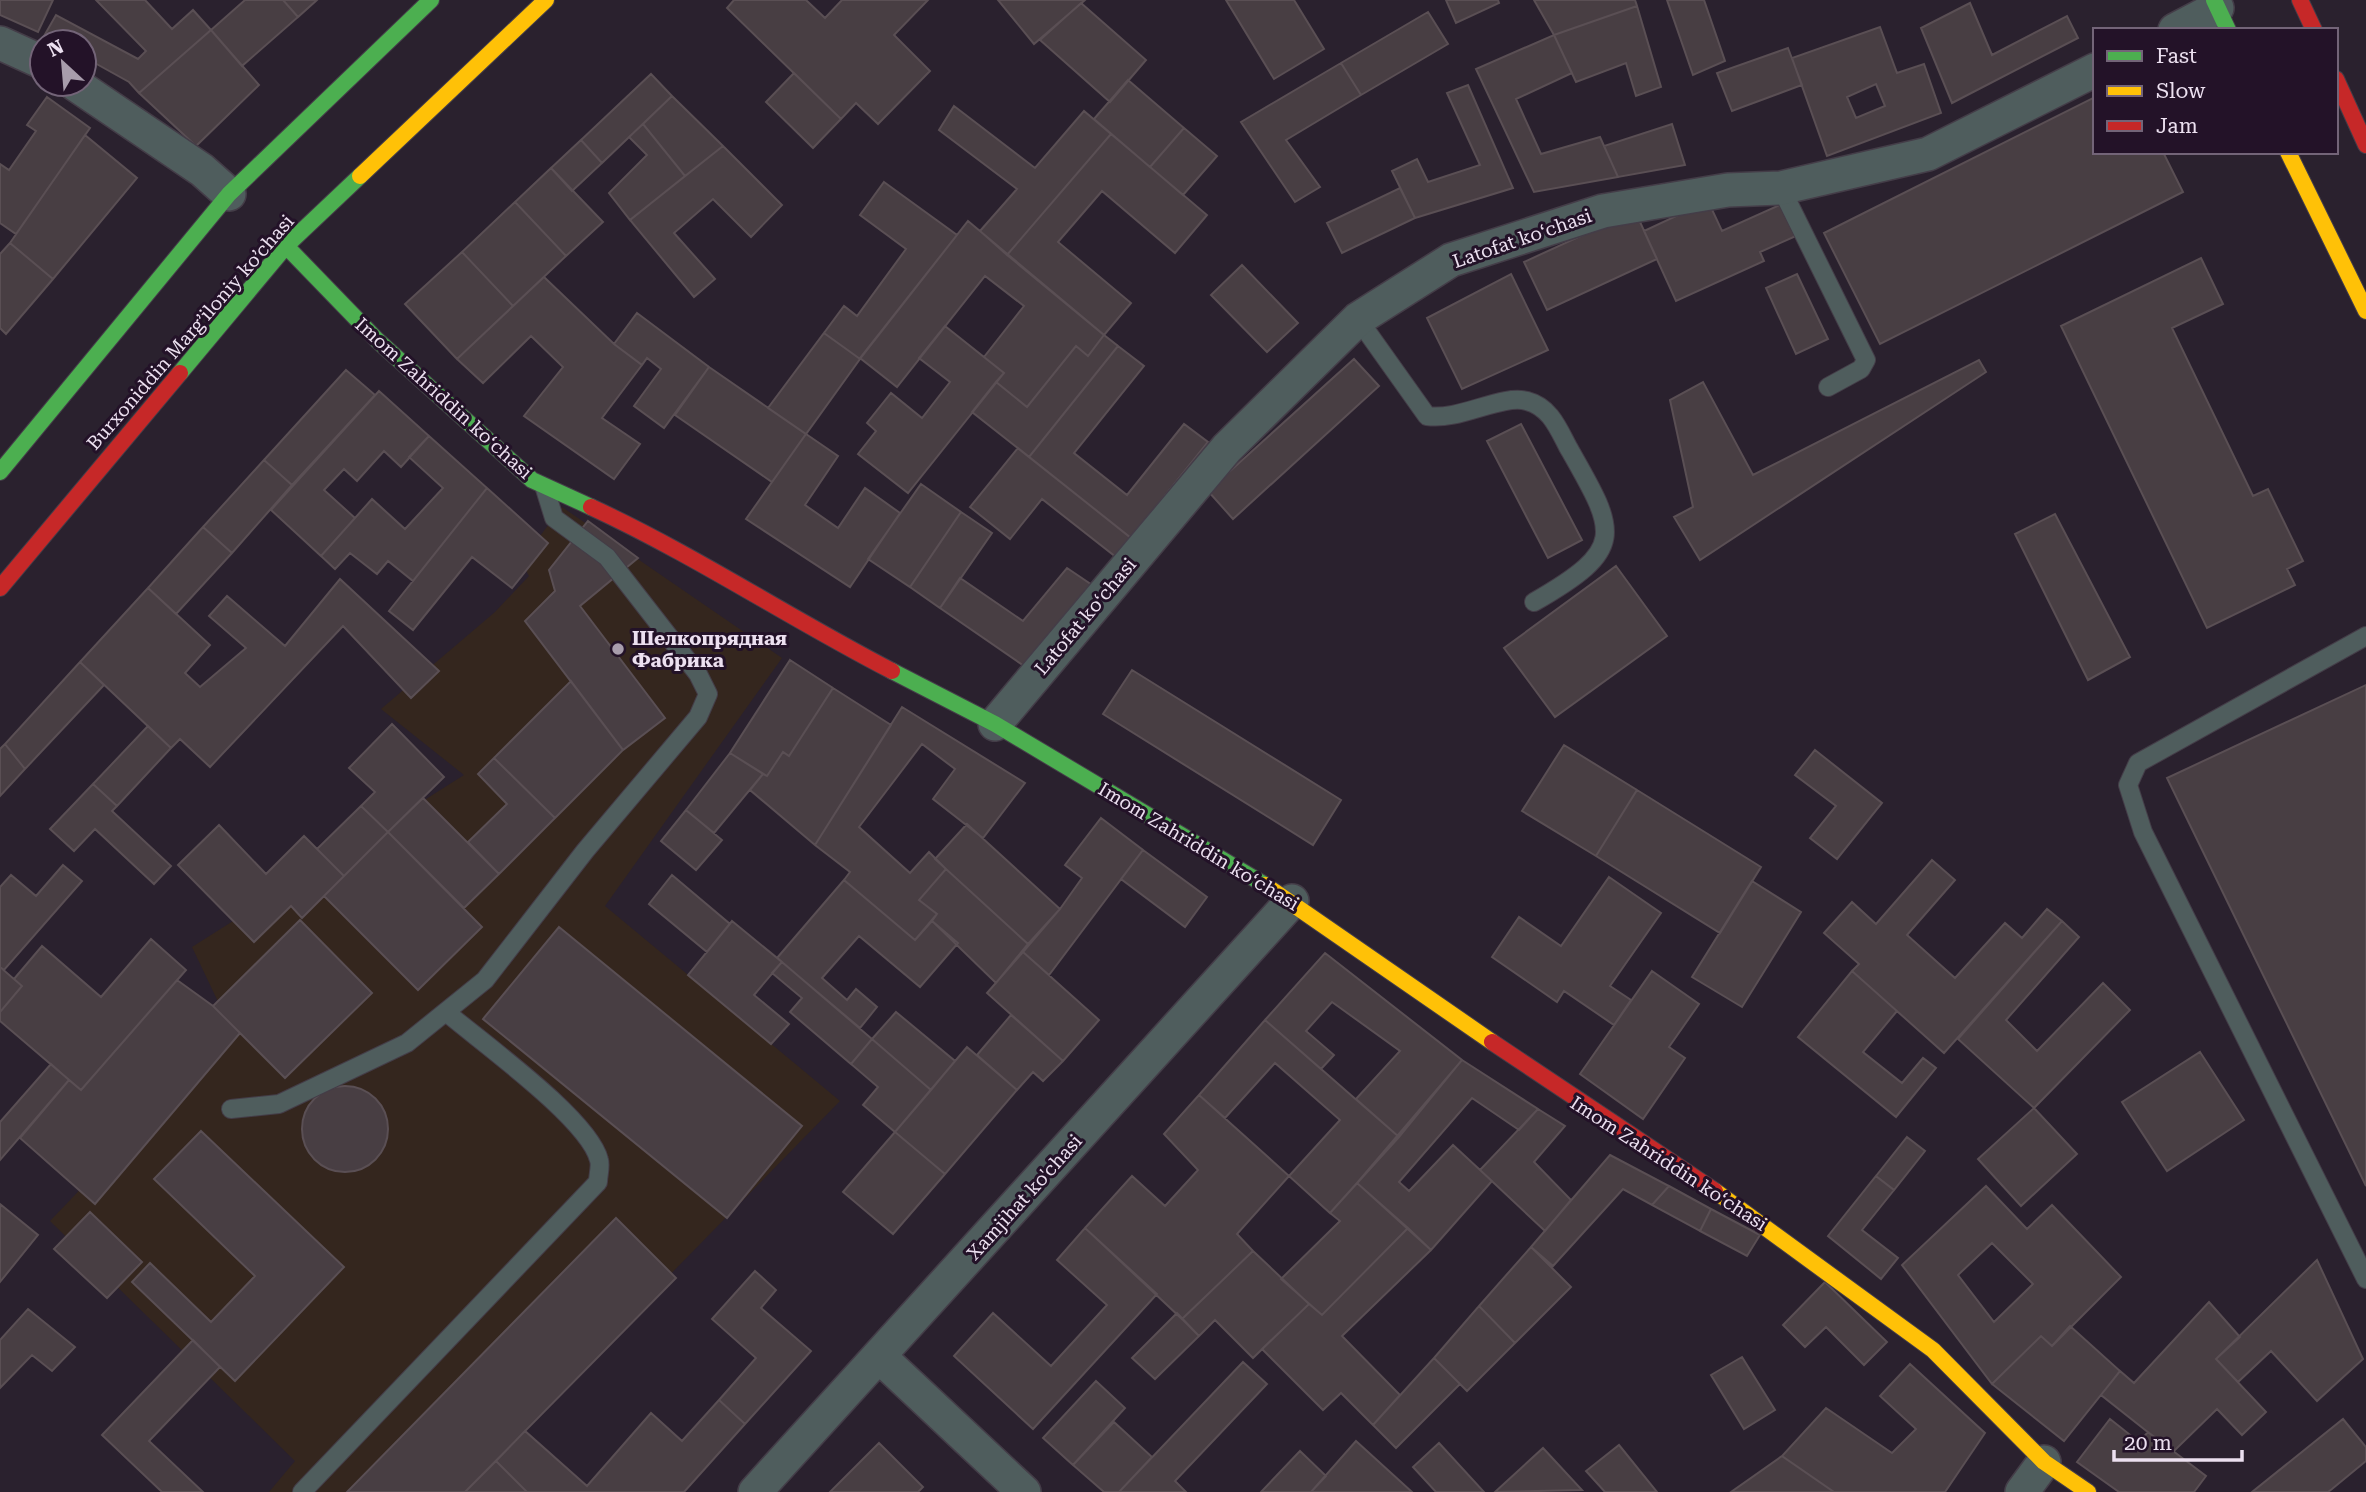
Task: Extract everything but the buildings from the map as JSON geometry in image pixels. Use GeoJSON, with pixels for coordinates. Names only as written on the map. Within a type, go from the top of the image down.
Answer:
{"type":"FeatureCollection","features":[{"type":"Feature","properties":{"kind":"street"},"geometry":{"type":"LineString","coordinates":[[0,472],[229,194],[431,0]]}},
{"type":"Feature","properties":{"kind":"street","name":"Burxoniddin Marg’iloniy ko’chasi"},"geometry":{"type":"LineString","coordinates":[[0,588],[286,246],[546,0]]}},
{"type":"Feature","properties":{"kind":"street"},"geometry":{"type":"LineString","coordinates":[[2300,0],[2313,28]]}},
{"type":"Feature","properties":{"kind":"street"},"geometry":{"type":"LineString","coordinates":[[2180,28],[2220,13]]}},
{"type":"Feature","properties":{"kind":"street"},"geometry":{"type":"LineString","coordinates":[[0,43],[28,56]]}},
{"type":"Feature","properties":{"kind":"street","name":"Latofat koʻchasi"},"geometry":{"type":"LineString","coordinates":[[995,724],[1227,448],[1358,319],[1451,260],[1603,211],[1728,190],[1781,188],[1928,154],[2093,71]]}},
{"type":"Feature","properties":{"kind":"street"},"geometry":{"type":"LineString","coordinates":[[2338,83],[2366,145]]}},
{"type":"Feature","properties":{"kind":"street"},"geometry":{"type":"LineString","coordinates":[[96,98],[202,170],[229,194]]}},
{"type":"Feature","properties":{"kind":"street"},"geometry":{"type":"LineString","coordinates":[[2289,154],[2366,311]]}},
{"type":"Feature","properties":{"kind":"street","name":"Imom Zahriddin koʻchasi"},"geometry":{"type":"LineString","coordinates":[[286,246],[377,340],[532,480],[661,538],[832,640],[995,724],[1292,901],[1566,1094],[1751,1215],[1890,1318],[1933,1350],[2044,1462],[2088,1492]]}},
{"type":"Feature","properties":{"kind":"street","name":"Xamjihat ko'chasi"},"geometry":{"type":"LineString","coordinates":[[755,1492],[1292,901]]}},
{"type":"Feature","properties":{"kind":"street"},"geometry":{"type":"LineString","coordinates":[[880,1357],[1024,1492]]}},
{"type":"Feature","properties":{"kind":"street"},"geometry":{"type":"LineString","coordinates":[[2022,1492],[2044,1462]]}},
{"type":"Feature","properties":{"kind":"lane"},"geometry":{"type":"LineString","coordinates":[[1781,188],[1866,360],[1861,369],[1828,387]]}},
{"type":"Feature","properties":{"kind":"lane"},"geometry":{"type":"LineString","coordinates":[[1358,319],[1427,416],[1444,419],[1525,400],[1544,408],[1558,426],[1596,493],[1606,529],[1591,566],[1534,602]]}},
{"type":"Feature","properties":{"kind":"lane"},"geometry":{"type":"LineString","coordinates":[[231,1109],[279,1104],[407,1043],[485,980],[585,851],[698,717],[708,694],[698,674],[607,557],[554,518],[544,485]]}},
{"type":"Feature","properties":{"kind":"lane"},"geometry":{"type":"LineString","coordinates":[[2366,636],[2138,764],[2128,785],[2143,831],[2366,1279]]}},
{"type":"Feature","properties":{"kind":"lane"},"geometry":{"type":"LineString","coordinates":[[302,1492],[598,1182],[600,1161],[588,1140],[565,1112],[446,1012]]}},
{"type":"Feature","properties":{"kind":"shaded area"},"geometry":{"type":"Polygon","coordinates":[[[562,507],[782,658],[605,906],[840,1101],[563,1384],[464,1492],[269,1492],[295,1461],[50,1221],[232,1031],[192,947],[464,775],[381,709],[495,612],[529,576],[521,561],[562,507]]]}},
{"type":"Feature","properties":{"kind":"traffic: fast"},"geometry":{"type":"LineString","coordinates":[[0,472],[229,194],[431,0]]}},
{"type":"Feature","properties":{"kind":"traffic: fast"},"geometry":{"type":"LineString","coordinates":[[2214,0],[2227,28]]}},
{"type":"Feature","properties":{"kind":"traffic: fast"},"geometry":{"type":"LineString","coordinates":[[180,373],[286,246],[360,176]]}},
{"type":"Feature","properties":{"kind":"traffic: fast"},"geometry":{"type":"LineString","coordinates":[[286,246],[377,340],[532,480],[591,507]]}},
{"type":"Feature","properties":{"kind":"traffic: fast"},"geometry":{"type":"LineString","coordinates":[[892,671],[995,724],[1265,885]]}},
{"type":"Feature","properties":{"kind":"traffic: slow"},"geometry":{"type":"LineString","coordinates":[[360,176],[546,0]]}},
{"type":"Feature","properties":{"kind":"traffic: slow"},"geometry":{"type":"LineString","coordinates":[[2289,154],[2366,311]]}},
{"type":"Feature","properties":{"kind":"traffic: slow"},"geometry":{"type":"LineString","coordinates":[[1265,885],[1492,1042]]}},
{"type":"Feature","properties":{"kind":"traffic: slow"},"geometry":{"type":"LineString","coordinates":[[1715,1191],[1933,1350],[2044,1462],[2088,1492]]}},
{"type":"Feature","properties":{"kind":"traffic: jam"},"geometry":{"type":"LineString","coordinates":[[2300,0],[2313,28]]}},
{"type":"Feature","properties":{"kind":"traffic: jam"},"geometry":{"type":"LineString","coordinates":[[2338,83],[2366,145]]}},
{"type":"Feature","properties":{"kind":"traffic: jam"},"geometry":{"type":"LineString","coordinates":[[0,588],[180,373]]}},
{"type":"Feature","properties":{"kind":"traffic: jam"},"geometry":{"type":"LineString","coordinates":[[591,507],[705,566],[892,671]]}},
{"type":"Feature","properties":{"kind":"traffic: jam"},"geometry":{"type":"LineString","coordinates":[[1492,1042],[1715,1191]]}},
{"type":"Feature","properties":{"kind":"place","name":"Шелкопрядная Фабрика"},"geometry":{"type":"Point","coordinates":[618,649]}}]}
